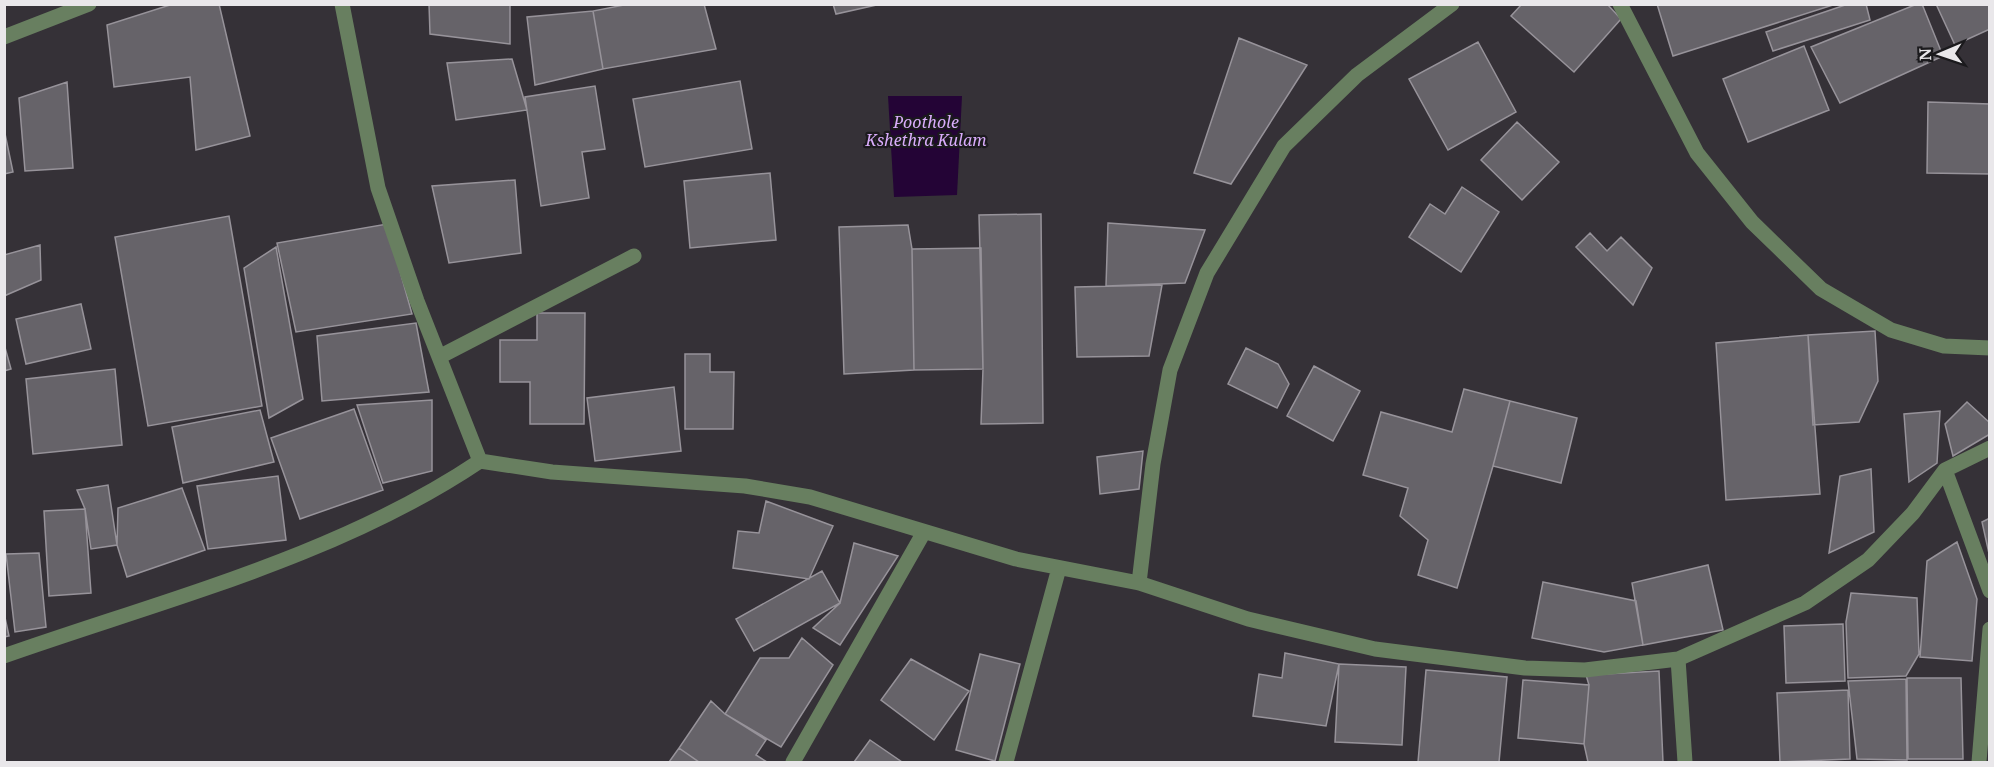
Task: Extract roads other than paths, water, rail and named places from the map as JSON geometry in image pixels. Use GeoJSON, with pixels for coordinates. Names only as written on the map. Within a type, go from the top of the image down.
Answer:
{"type":"FeatureCollection","features":[{"type":"Feature","properties":{"kind":"street"},"geometry":{"type":"LineString","coordinates":[[4,37],[89,4]]}},
{"type":"Feature","properties":{"kind":"street"},"geometry":{"type":"LineString","coordinates":[[342,4],[378,188],[439,357],[480,461]]}},
{"type":"Feature","properties":{"kind":"street"},"geometry":{"type":"LineString","coordinates":[[1139,583],[1153,464],[1170,370],[1207,273],[1284,146],[1357,75],[1452,4]]}},
{"type":"Feature","properties":{"kind":"street"},"geometry":{"type":"LineString","coordinates":[[1620,4],[1697,153],[1752,222],[1821,289],[1891,330],[1944,346],[1989,348]]}},
{"type":"Feature","properties":{"kind":"street"},"geometry":{"type":"LineString","coordinates":[[439,357],[634,256]]}},
{"type":"Feature","properties":{"kind":"street"},"geometry":{"type":"LineString","coordinates":[[4,656],[252,572],[397,511],[480,461],[552,472],[766,490],[810,497],[1016,559],[1139,583],[1248,619],[1375,649],[1525,668],[1585,670],[1678,659],[1805,603],[1868,560],[1913,513],[1945,470],[1989,448]]}},
{"type":"Feature","properties":{"kind":"street"},"geometry":{"type":"LineString","coordinates":[[1945,470],[1989,591]]}},
{"type":"Feature","properties":{"kind":"street"},"geometry":{"type":"LineString","coordinates":[[793,762],[924,532]]}},
{"type":"Feature","properties":{"kind":"street"},"geometry":{"type":"LineString","coordinates":[[1006,762],[1059,567]]}},
{"type":"Feature","properties":{"kind":"street"},"geometry":{"type":"LineString","coordinates":[[1980,762],[1989,629]]}},
{"type":"Feature","properties":{"kind":"street"},"geometry":{"type":"LineString","coordinates":[[1678,659],[1685,762]]}},
{"type":"Feature","properties":{"kind":"water","name":"Poothole Kshethra Kulam"},"geometry":{"type":"Polygon","coordinates":[[[888,96],[962,96],[957,195],[894,197],[888,96]]]}}]}
